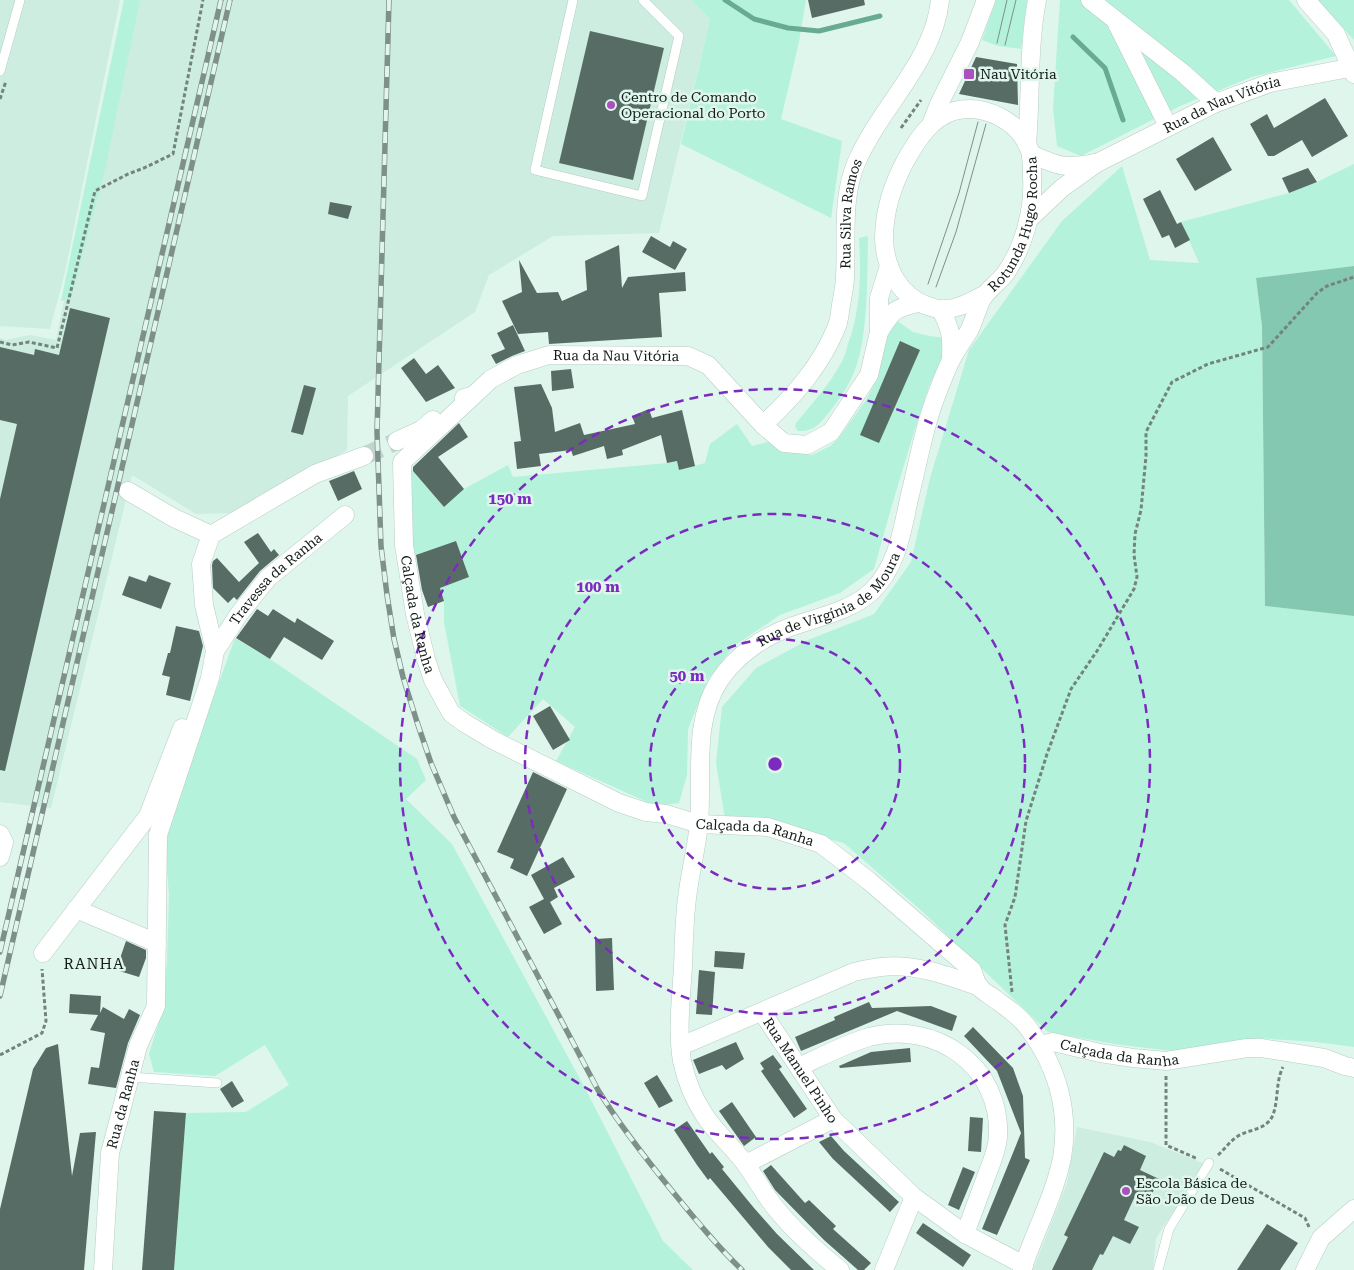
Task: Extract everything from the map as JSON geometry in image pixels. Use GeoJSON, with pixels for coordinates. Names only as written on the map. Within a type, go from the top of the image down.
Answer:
{"type":"FeatureCollection","features":[{"type":"Feature","properties":{"kind":"street","name":"Rua Silva Ramos"},"geometry":{"type":"LineString","coordinates":[[763,425],[800,388],[815,369],[837,324],[845,279],[847,200],[854,168],[866,144],[920,58],[938,18],[940,0]]}},
{"type":"Feature","properties":{"kind":"street"},"geometry":{"type":"LineString","coordinates":[[932,122],[970,42],[986,0]]}},
{"type":"Feature","properties":{"kind":"street"},"geometry":{"type":"LineString","coordinates":[[1029,149],[1030,57],[1037,0]]}},
{"type":"Feature","properties":{"kind":"street"},"geometry":{"type":"LineString","coordinates":[[1090,0],[1183,73],[1216,103]]}},
{"type":"Feature","properties":{"kind":"street"},"geometry":{"type":"LineString","coordinates":[[1306,0],[1336,34],[1353,70]]}},
{"type":"Feature","properties":{"kind":"street"},"geometry":{"type":"LineString","coordinates":[[1115,20],[1168,126]]}},
{"type":"Feature","properties":{"kind":"street","name":"Rua da Nau Vitória"},"geometry":{"type":"LineString","coordinates":[[1028,220],[1062,188],[1097,163],[1216,103],[1270,83],[1353,70]]}},
{"type":"Feature","properties":{"kind":"street","name":"Rotunda Hugo Rocha"},"geometry":{"type":"LineString","coordinates":[[978,109],[1002,117],[1020,133],[1029,149],[1033,178],[1032,200],[1028,220],[1017,251],[1001,279],[984,295],[964,306],[941,310],[918,303],[899,287],[888,266],[884,241],[886,213],[890,195],[897,175],[916,141],[932,122],[954,111],[978,109]]}},
{"type":"Feature","properties":{"kind":"street","name":"Rua da Nau Vitória"},"geometry":{"type":"LineString","coordinates":[[1029,149],[1059,165],[1074,167],[1097,163]]}},
{"type":"Feature","properties":{"kind":"street","name":"Rua da Nau Vitória"},"geometry":{"type":"LineString","coordinates":[[396,441],[421,430],[460,400],[474,395],[491,379],[517,365],[549,355],[688,356],[708,365],[763,425],[784,443],[808,445],[831,432],[869,375],[879,332],[879,298],[888,266]]}},
{"type":"Feature","properties":{"kind":"street","name":"Rua de Virgínia de Moura"},"geometry":{"type":"LineString","coordinates":[[840,1270],[814,1248],[778,1212],[746,1164],[716,1132],[694,1096],[683,1063],[681,1003],[687,895],[699,824],[702,731],[708,706],[718,683],[732,664],[753,646],[775,633],[842,609],[860,600],[872,590],[889,570],[899,545],[926,429],[936,396],[952,358],[970,328],[984,295]]}},
{"type":"Feature","properties":{"kind":"street","name":"Rua da Nau Vitória"},"geometry":{"type":"LineString","coordinates":[[879,332],[891,313],[898,308],[918,303]]}},
{"type":"Feature","properties":{"kind":"street","name":"Rua de Virgínia de Moura"},"geometry":{"type":"LineString","coordinates":[[941,310],[950,329],[952,358]]}},
{"type":"Feature","properties":{"kind":"street","name":"Calçada da Ranha"},"geometry":{"type":"LineString","coordinates":[[474,395],[402,469],[404,545],[415,614],[433,680],[451,713],[493,740],[619,803],[646,812],[666,814],[699,824],[768,826],[821,844],[869,881],[972,970],[980,988],[1014,1012],[1029,1028],[1040,1045],[1053,1042],[1100,1053],[1166,1061],[1247,1048],[1275,1050],[1324,1058],[1354,1068]]}},
{"type":"Feature","properties":{"kind":"street"},"geometry":{"type":"LineString","coordinates":[[128,491],[174,518],[210,536],[315,474],[364,456]]}},
{"type":"Feature","properties":{"kind":"street","name":"Travessa da Ranha"},"geometry":{"type":"LineString","coordinates":[[215,651],[239,614],[268,578],[345,515]]}},
{"type":"Feature","properties":{"kind":"street","name":"Rua da Ranha"},"geometry":{"type":"LineString","coordinates":[[103,1270],[110,1153],[138,1046],[156,1006],[158,835],[210,678],[215,651],[204,605],[201,564],[210,536]]}},
{"type":"Feature","properties":{"kind":"street","name":"Rua da Ranha"},"geometry":{"type":"LineString","coordinates":[[43,953],[148,816],[191,705],[210,678]]}},
{"type":"Feature","properties":{"kind":"street"},"geometry":{"type":"LineString","coordinates":[[0,834],[4,842],[0,857]]}},
{"type":"Feature","properties":{"kind":"street"},"geometry":{"type":"LineString","coordinates":[[76,909],[157,943]]}},
{"type":"Feature","properties":{"kind":"street","name":"Rua Manuel Pinho"},"geometry":{"type":"LineString","coordinates":[[980,988],[945,974],[915,968],[883,967],[854,972],[762,1012],[833,1119],[914,1197],[965,1234],[1023,1268]]}},
{"type":"Feature","properties":{"kind":"street"},"geometry":{"type":"LineString","coordinates":[[681,1046],[762,1012]]}},
{"type":"Feature","properties":{"kind":"street"},"geometry":{"type":"LineString","coordinates":[[799,1067],[869,1037],[891,1034],[913,1034],[932,1039],[951,1047],[971,1062],[985,1081],[993,1098],[997,1115],[998,1137],[994,1155],[965,1234]]}},
{"type":"Feature","properties":{"kind":"street"},"geometry":{"type":"LineString","coordinates":[[1023,1268],[1062,1159],[1064,1132],[1063,1103],[1057,1081],[1047,1056],[1040,1045]]}},
{"type":"Feature","properties":{"kind":"street"},"geometry":{"type":"LineString","coordinates":[[746,1164],[833,1119]]}},
{"type":"Feature","properties":{"kind":"street"},"geometry":{"type":"LineString","coordinates":[[884,1270],[914,1197]]}},
{"type":"Feature","properties":{"kind":"street"},"geometry":{"type":"LineString","coordinates":[[1305,1270],[1321,1238],[1354,1209]]}},
{"type":"Feature","properties":{"kind":"lane"},"geometry":{"type":"LineString","coordinates":[[0,71],[20,0]]}},
{"type":"Feature","properties":{"kind":"lane"},"geometry":{"type":"LineString","coordinates":[[573,0],[535,170],[642,196],[679,36],[643,0]]}},
{"type":"Feature","properties":{"kind":"lane"},"geometry":{"type":"LineString","coordinates":[[130,1077],[217,1083]]}},
{"type":"Feature","properties":{"kind":"lane"},"geometry":{"type":"LineString","coordinates":[[1158,1270],[1168,1229],[1209,1163]]}},
{"type":"Feature","properties":{"kind":"path"},"geometry":{"type":"LineString","coordinates":[[0,342],[12,345],[29,342],[57,348],[95,191],[174,154],[203,0]]}},
{"type":"Feature","properties":{"kind":"path"},"geometry":{"type":"LineString","coordinates":[[1014,1012],[1005,926],[1015,897],[1026,821],[1047,754],[1071,689],[1097,651],[1134,589],[1137,577],[1134,555],[1135,534],[1141,510],[1146,456],[1146,432],[1172,382],[1208,364],[1268,346],[1317,293],[1327,286],[1354,277]]}},
{"type":"Feature","properties":{"kind":"path"},"geometry":{"type":"LineString","coordinates":[[0,1055],[42,1033],[46,1021],[42,972],[43,953]]}},
{"type":"Feature","properties":{"kind":"path"},"geometry":{"type":"LineString","coordinates":[[1209,1163],[1240,1134],[1264,1126],[1271,1118],[1275,1106],[1280,1074],[1289,1053]]}},
{"type":"Feature","properties":{"kind":"shaded area"},"geometry":{"type":"Polygon","coordinates":[[[0,0],[120,0],[65,272],[50,329],[0,326],[0,0]]]}},
{"type":"Feature","properties":{"kind":"shaded area"},"geometry":{"type":"Polygon","coordinates":[[[124,0],[691,0],[710,19],[659,233],[553,236],[489,275],[475,312],[348,396],[347,450],[234,513],[196,514],[132,475],[51,808],[0,802],[0,338],[6,340],[30,335],[56,340],[124,0]]]}},
{"type":"Feature","properties":{"kind":"shaded area","name":"Escola Básica de São João de Deus"},"geometry":{"type":"Polygon","coordinates":[[[1077,1127],[1150,1142],[1205,1164],[1156,1238],[1153,1270],[1033,1270],[1067,1183],[1077,1127]]]}},
{"type":"Feature","properties":{"kind":"green space"},"geometry":{"type":"Polygon","coordinates":[[[124,0],[140,0],[105,169],[71,299],[61,301],[124,0]]]}},
{"type":"Feature","properties":{"kind":"green space"},"geometry":{"type":"Polygon","coordinates":[[[691,0],[806,0],[799,42],[781,119],[842,141],[831,218],[681,144],[710,19],[691,0]]]}},
{"type":"Feature","properties":{"kind":"green space"},"geometry":{"type":"Polygon","coordinates":[[[996,0],[1027,0],[1021,49],[998,46],[982,40],[996,0]]]}},
{"type":"Feature","properties":{"kind":"green space"},"geometry":{"type":"Polygon","coordinates":[[[1060,0],[1289,0],[1336,56],[1252,77],[1180,106],[1081,156],[1057,146],[1053,108],[1060,0]]]}},
{"type":"Feature","properties":{"kind":"green space"},"geometry":{"type":"Polygon","coordinates":[[[1317,0],[1354,0],[1354,40],[1317,0]]]}},
{"type":"Feature","properties":{"kind":"green space"},"geometry":{"type":"Polygon","coordinates":[[[1354,164],[1354,266],[1256,278],[1262,326],[1265,606],[1354,616],[1354,1047],[1257,1038],[1180,1052],[1114,1044],[1048,1032],[924,913],[844,843],[755,821],[725,819],[716,763],[722,707],[756,668],[808,640],[874,614],[911,562],[930,478],[969,350],[1062,221],[1122,166],[1150,260],[1199,263],[1181,222],[1289,193],[1354,164]]]}},
{"type":"Feature","properties":{"kind":"green space"},"geometry":{"type":"Polygon","coordinates":[[[868,236],[866,311],[861,350],[856,367],[844,392],[834,407],[813,428],[798,431],[795,427],[796,423],[830,380],[845,355],[858,305],[860,278],[859,238],[868,236]]]}},
{"type":"Feature","properties":{"kind":"green space"},"geometry":{"type":"Polygon","coordinates":[[[1354,266],[1354,616],[1265,606],[1262,326],[1256,278],[1354,266]]]}},
{"type":"Feature","properties":{"kind":"green space"},"geometry":{"type":"Polygon","coordinates":[[[896,320],[913,332],[947,338],[944,353],[919,417],[874,569],[840,593],[780,615],[734,646],[708,679],[688,729],[687,775],[679,803],[656,806],[556,761],[575,727],[543,699],[508,737],[460,706],[444,622],[444,601],[440,588],[469,577],[456,541],[410,558],[406,463],[444,507],[464,489],[508,465],[513,477],[677,461],[679,470],[705,463],[710,444],[737,424],[752,446],[768,442],[781,449],[812,455],[830,446],[838,439],[866,400],[876,381],[890,327],[896,320]]]}},
{"type":"Feature","properties":{"kind":"green space"},"geometry":{"type":"Polygon","coordinates":[[[235,638],[270,659],[417,759],[426,780],[406,799],[452,844],[586,1090],[663,1241],[693,1270],[174,1270],[186,1113],[246,1112],[289,1085],[265,1045],[215,1076],[154,1072],[149,1054],[162,1012],[167,961],[169,894],[165,850],[173,810],[235,638]]]}},
{"type":"Feature","properties":{"kind":"building"},"geometry":{"type":"Polygon","coordinates":[[[808,0],[864,0],[865,5],[812,18],[808,0]]]}},
{"type":"Feature","properties":{"kind":"building","name":"Centro de Comando Operacional do Porto"},"geometry":{"type":"Polygon","coordinates":[[[590,31],[664,48],[633,180],[559,163],[590,31]]]}},
{"type":"Feature","properties":{"kind":"building"},"geometry":{"type":"Polygon","coordinates":[[[976,57],[1017,64],[1018,105],[959,94],[976,57]]]}},
{"type":"Feature","properties":{"kind":"building"},"geometry":{"type":"Polygon","coordinates":[[[1325,98],[1348,136],[1312,157],[1302,140],[1274,156],[1268,156],[1250,124],[1267,114],[1274,128],[1325,98]]]}},
{"type":"Feature","properties":{"kind":"building"},"geometry":{"type":"Polygon","coordinates":[[[1213,137],[1232,170],[1195,191],[1176,159],[1213,137]]]}},
{"type":"Feature","properties":{"kind":"building"},"geometry":{"type":"Polygon","coordinates":[[[1308,168],[1317,182],[1289,193],[1282,178],[1308,168]]]}},
{"type":"Feature","properties":{"kind":"building"},"geometry":{"type":"Polygon","coordinates":[[[1160,190],[1177,224],[1181,222],[1190,240],[1175,248],[1169,235],[1162,238],[1143,199],[1160,190]]]}},
{"type":"Feature","properties":{"kind":"building"},"geometry":{"type":"Polygon","coordinates":[[[330,202],[352,206],[348,219],[328,214],[330,202]]]}},
{"type":"Feature","properties":{"kind":"building"},"geometry":{"type":"Polygon","coordinates":[[[651,236],[670,247],[673,241],[687,249],[675,270],[642,252],[651,236]]]}},
{"type":"Feature","properties":{"kind":"building"},"geometry":{"type":"Polygon","coordinates":[[[619,245],[622,288],[628,277],[685,272],[686,291],[659,293],[662,337],[549,344],[548,332],[518,334],[502,301],[522,292],[519,260],[537,293],[558,292],[562,301],[587,290],[585,261],[619,245]]]}},
{"type":"Feature","properties":{"kind":"building"},"geometry":{"type":"Polygon","coordinates":[[[70,308],[110,318],[5,771],[0,770],[0,499],[17,424],[0,420],[0,347],[34,355],[35,349],[59,355],[70,308]]]}},
{"type":"Feature","properties":{"kind":"building"},"geometry":{"type":"Polygon","coordinates":[[[513,325],[525,351],[496,364],[491,355],[505,349],[497,333],[513,325]]]}},
{"type":"Feature","properties":{"kind":"building"},"geometry":{"type":"Polygon","coordinates":[[[900,341],[920,350],[879,443],[860,435],[900,341]]]}},
{"type":"Feature","properties":{"kind":"building"},"geometry":{"type":"Polygon","coordinates":[[[414,358],[426,374],[438,365],[455,388],[426,402],[401,368],[414,358]]]}},
{"type":"Feature","properties":{"kind":"building"},"geometry":{"type":"Polygon","coordinates":[[[571,369],[574,388],[552,391],[551,371],[571,369]]]}},
{"type":"Feature","properties":{"kind":"building"},"geometry":{"type":"Polygon","coordinates":[[[541,384],[552,408],[555,432],[580,423],[584,435],[635,424],[632,416],[649,409],[652,418],[682,410],[695,466],[679,470],[677,461],[667,463],[661,435],[622,450],[623,455],[607,459],[604,446],[573,456],[571,450],[539,454],[541,466],[517,469],[514,442],[521,441],[514,387],[541,384]]]}},
{"type":"Feature","properties":{"kind":"building"},"geometry":{"type":"Polygon","coordinates":[[[304,385],[316,388],[303,435],[291,432],[304,385]]]}},
{"type":"Feature","properties":{"kind":"building"},"geometry":{"type":"Polygon","coordinates":[[[459,423],[468,437],[438,457],[464,489],[444,507],[413,471],[413,467],[459,423]]]}},
{"type":"Feature","properties":{"kind":"building"},"geometry":{"type":"Polygon","coordinates":[[[354,471],[362,489],[338,501],[329,481],[354,471]]]}},
{"type":"Feature","properties":{"kind":"building"},"geometry":{"type":"Polygon","coordinates":[[[258,533],[271,552],[274,549],[279,555],[260,571],[237,600],[234,597],[228,603],[213,588],[213,561],[217,558],[239,582],[259,563],[244,542],[258,533]]]}},
{"type":"Feature","properties":{"kind":"building"},"geometry":{"type":"Polygon","coordinates":[[[456,541],[469,577],[440,588],[444,601],[428,607],[422,590],[416,555],[456,541]]]}},
{"type":"Feature","properties":{"kind":"building"},"geometry":{"type":"Polygon","coordinates":[[[149,575],[171,583],[161,609],[122,595],[129,576],[146,582],[149,575]]]}},
{"type":"Feature","properties":{"kind":"building"},"geometry":{"type":"Polygon","coordinates":[[[257,609],[268,616],[273,609],[295,623],[297,618],[334,641],[322,660],[284,637],[270,659],[236,638],[257,609]]]}},
{"type":"Feature","properties":{"kind":"building"},"geometry":{"type":"Polygon","coordinates":[[[176,626],[199,631],[203,646],[190,701],[166,695],[170,677],[162,675],[168,653],[170,653],[176,626]]]}},
{"type":"Feature","properties":{"kind":"building"},"geometry":{"type":"Polygon","coordinates":[[[550,706],[570,740],[553,750],[533,716],[550,706]]]}},
{"type":"Feature","properties":{"kind":"building"},"geometry":{"type":"Polygon","coordinates":[[[533,772],[567,789],[527,876],[510,868],[514,859],[497,852],[533,772]]]}},
{"type":"Feature","properties":{"kind":"building"},"geometry":{"type":"Polygon","coordinates":[[[563,857],[575,877],[554,888],[558,897],[550,902],[562,924],[544,934],[529,907],[544,899],[531,875],[563,857]]]}},
{"type":"Feature","properties":{"kind":"building"},"geometry":{"type":"Polygon","coordinates":[[[612,938],[614,990],[596,991],[595,939],[612,938]]]}},
{"type":"Feature","properties":{"kind":"building"},"geometry":{"type":"Polygon","coordinates":[[[126,941],[146,950],[146,958],[139,977],[116,970],[126,941]]]}},
{"type":"Feature","properties":{"kind":"building"},"geometry":{"type":"Polygon","coordinates":[[[715,951],[745,953],[743,969],[714,967],[715,951]]]}},
{"type":"Feature","properties":{"kind":"building"},"geometry":{"type":"Polygon","coordinates":[[[699,970],[715,972],[712,1015],[696,1014],[699,970]]]}},
{"type":"Feature","properties":{"kind":"building"},"geometry":{"type":"Polygon","coordinates":[[[70,994],[101,996],[100,1013],[103,1007],[124,1019],[129,1009],[140,1015],[128,1043],[116,1088],[88,1084],[91,1067],[99,1068],[105,1033],[90,1030],[98,1015],[69,1013],[70,994]]]}},
{"type":"Feature","properties":{"kind":"building"},"geometry":{"type":"Polygon","coordinates":[[[869,1002],[872,1008],[931,1006],[957,1016],[952,1031],[897,1011],[801,1051],[795,1037],[835,1020],[834,1017],[869,1002]]]}},
{"type":"Feature","properties":{"kind":"building"},"geometry":{"type":"Polygon","coordinates":[[[973,1027],[1013,1068],[1023,1096],[1025,1158],[1030,1160],[997,1235],[982,1229],[1021,1133],[997,1071],[964,1036],[973,1027]]]}},
{"type":"Feature","properties":{"kind":"building"},"geometry":{"type":"Polygon","coordinates":[[[736,1042],[744,1059],[726,1070],[722,1065],[699,1074],[693,1060],[736,1042]]]}},
{"type":"Feature","properties":{"kind":"building"},"geometry":{"type":"Polygon","coordinates":[[[58,1044],[72,1176],[80,1133],[96,1132],[84,1270],[0,1270],[0,1209],[33,1069],[46,1048],[58,1044]]]}},
{"type":"Feature","properties":{"kind":"building"},"geometry":{"type":"Polygon","coordinates":[[[910,1048],[911,1062],[840,1068],[839,1066],[871,1052],[910,1048]]]}},
{"type":"Feature","properties":{"kind":"building"},"geometry":{"type":"Polygon","coordinates":[[[773,1055],[782,1067],[779,1069],[807,1109],[794,1118],[761,1071],[764,1069],[760,1063],[773,1055]]]}},
{"type":"Feature","properties":{"kind":"building"},"geometry":{"type":"Polygon","coordinates":[[[657,1075],[673,1101],[659,1108],[644,1083],[657,1075]]]}},
{"type":"Feature","properties":{"kind":"building"},"geometry":{"type":"Polygon","coordinates":[[[232,1081],[244,1101],[232,1108],[220,1089],[232,1081]]]}},
{"type":"Feature","properties":{"kind":"building"},"geometry":{"type":"Polygon","coordinates":[[[732,1102],[756,1137],[744,1146],[719,1111],[732,1102]]]}},
{"type":"Feature","properties":{"kind":"building"},"geometry":{"type":"Polygon","coordinates":[[[154,1111],[186,1113],[174,1270],[142,1270],[154,1111]]]}},
{"type":"Feature","properties":{"kind":"building"},"geometry":{"type":"Polygon","coordinates":[[[970,1117],[983,1118],[981,1152],[968,1151],[970,1117]]]}},
{"type":"Feature","properties":{"kind":"building"},"geometry":{"type":"Polygon","coordinates":[[[687,1121],[710,1154],[712,1152],[724,1167],[722,1169],[754,1208],[777,1234],[814,1270],[791,1270],[768,1247],[710,1178],[708,1180],[674,1130],[687,1121]]]}},
{"type":"Feature","properties":{"kind":"building"},"geometry":{"type":"Polygon","coordinates":[[[831,1136],[844,1151],[899,1202],[890,1212],[833,1159],[819,1142],[831,1136]]]}},
{"type":"Feature","properties":{"kind":"building"},"geometry":{"type":"Polygon","coordinates":[[[1124,1145],[1146,1156],[1140,1170],[1159,1179],[1148,1202],[1135,1196],[1124,1220],[1139,1227],[1130,1244],[1113,1236],[1103,1255],[1100,1254],[1092,1270],[1052,1270],[1068,1237],[1064,1235],[1104,1152],[1114,1157],[1118,1150],[1121,1151],[1124,1145]]]}},
{"type":"Feature","properties":{"kind":"building"},"geometry":{"type":"Polygon","coordinates":[[[771,1165],[805,1203],[809,1200],[836,1226],[833,1229],[871,1263],[864,1270],[858,1270],[824,1240],[775,1190],[763,1171],[771,1165]]]}},
{"type":"Feature","properties":{"kind":"building"},"geometry":{"type":"Polygon","coordinates":[[[963,1167],[975,1172],[959,1210],[948,1205],[963,1167]]]}},
{"type":"Feature","properties":{"kind":"building"},"geometry":{"type":"Polygon","coordinates":[[[923,1223],[971,1255],[963,1267],[916,1233],[923,1223]]]}},
{"type":"Feature","properties":{"kind":"building"},"geometry":{"type":"Polygon","coordinates":[[[1267,1224],[1298,1243],[1280,1270],[1237,1270],[1267,1224]]]}},
{"type":"Feature","properties":{"kind":"waterway"},"geometry":{"type":"LineString","coordinates":[[725,0],[754,19],[788,28],[819,31],[880,16]]}},
{"type":"Feature","properties":{"kind":"waterway"},"geometry":{"type":"LineString","coordinates":[[1073,37],[1105,68],[1123,120]]}},
{"type":"Feature","properties":{"kind":"tunnel"},"geometry":{"type":"LineString","coordinates":[[364,456],[397,441]]}},
{"type":"Feature","properties":{"kind":"tram line"},"geometry":{"type":"LineString","coordinates":[[997,43],[1007,0]]}},
{"type":"Feature","properties":{"kind":"tram line"},"geometry":{"type":"LineString","coordinates":[[1005,45],[1016,0]]}},
{"type":"Feature","properties":{"kind":"tram line"},"geometry":{"type":"LineString","coordinates":[[928,284],[959,193],[978,122]]}},
{"type":"Feature","properties":{"kind":"tram line"},"geometry":{"type":"LineString","coordinates":[[936,287],[956,232],[986,124]]}},
{"type":"Feature","properties":{"kind":"railway"},"geometry":{"type":"LineString","coordinates":[[0,952],[221,0]]}},
{"type":"Feature","properties":{"kind":"railway"},"geometry":{"type":"LineString","coordinates":[[0,996],[230,0]]}},
{"type":"Feature","properties":{"kind":"railway"},"geometry":{"type":"LineString","coordinates":[[389,0],[377,432],[381,546],[394,639],[403,677],[431,763],[454,817],[598,1090],[643,1155],[706,1232],[742,1270]]}},
{"type":"Feature","properties":{"kind":"place","name":"Nau Vitória"},"geometry":{"type":"Point","coordinates":[969,74]}},
{"type":"Feature","properties":{"kind":"place","name":"Centro de Comando Operacional do Porto"},"geometry":{"type":"Point","coordinates":[611,105]}},
{"type":"Feature","properties":{"kind":"place","name":"Escola Básica de São João de Deus"},"geometry":{"type":"Point","coordinates":[1126,1191]}},
{"type":"Feature","properties":{"kind":"district","name":"RANHA"},"geometry":{"type":"Point","coordinates":[94,964]}}]}
